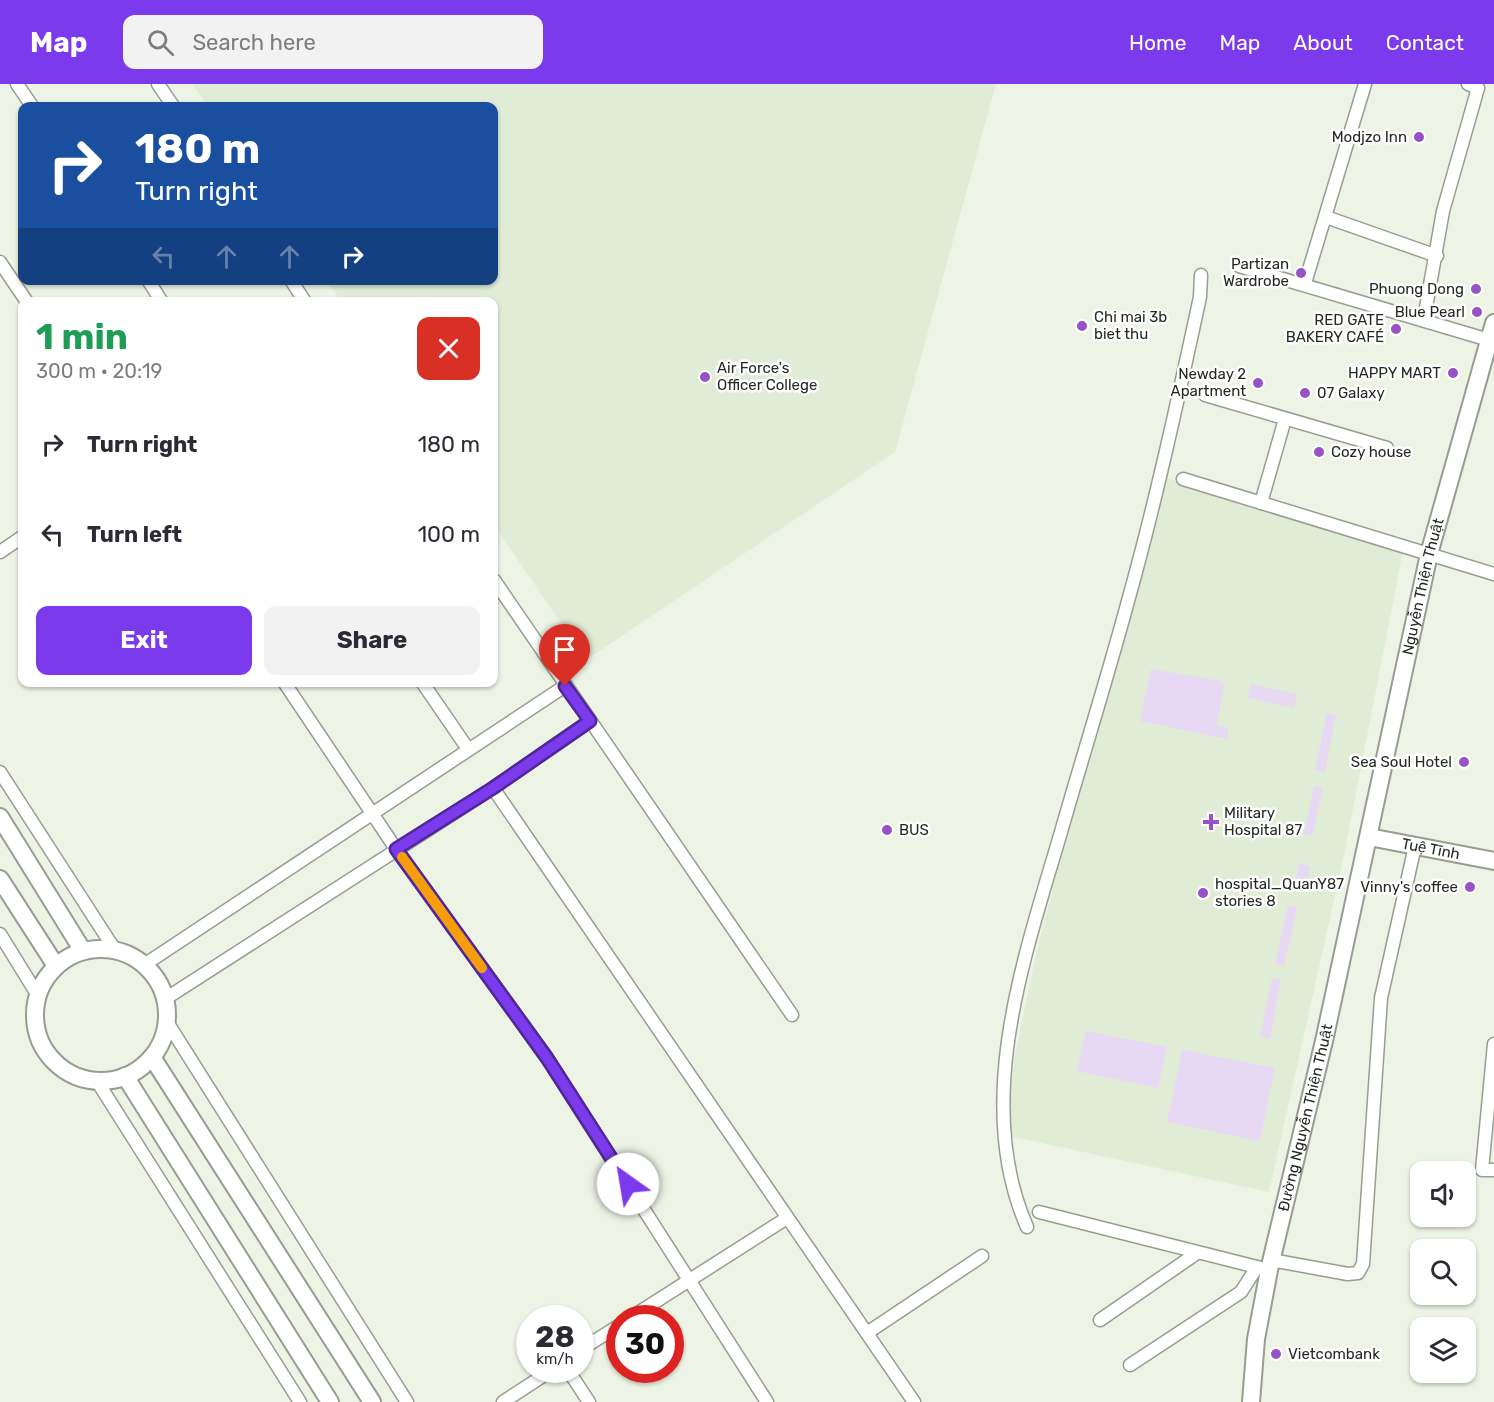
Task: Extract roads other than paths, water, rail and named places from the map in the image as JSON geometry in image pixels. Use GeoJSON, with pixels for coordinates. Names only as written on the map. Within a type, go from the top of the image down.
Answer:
{"type":"FeatureCollection","features":[{"type":"Feature","properties":{"kind":"street"},"geometry":{"type":"LineString","coordinates":[[17,84],[29,102]]}},
{"type":"Feature","properties":{"kind":"street"},"geometry":{"type":"LineString","coordinates":[[158,84],[170,102]]}},
{"type":"Feature","properties":{"kind":"street"},"geometry":{"type":"LineString","coordinates":[[1305,283],[1365,84]]}},
{"type":"Feature","properties":{"kind":"street"},"geometry":{"type":"LineString","coordinates":[[1424,319],[1437,256],[1443,211],[1478,88],[1468,84]]}},
{"type":"Feature","properties":{"kind":"street"},"geometry":{"type":"LineString","coordinates":[[1326,217],[1437,256]]}},
{"type":"Feature","properties":{"kind":"street"},"geometry":{"type":"LineString","coordinates":[[0,262],[24,297]]}},
{"type":"Feature","properties":{"kind":"street"},"geometry":{"type":"LineString","coordinates":[[1239,266],[1305,283],[1424,319],[1492,335]]}},
{"type":"Feature","properties":{"kind":"street"},"geometry":{"type":"LineString","coordinates":[[1027,1227],[1010,1171],[1006,1141],[1004,1087],[1011,1030],[1038,910],[1126,610],[1149,521],[1190,342],[1201,275]]}},
{"type":"Feature","properties":{"kind":"street","name":"Nguyễn Thiện Thuật"},"geometry":{"type":"LineString","coordinates":[[1369,837],[1429,554],[1492,335]]}},
{"type":"Feature","properties":{"kind":"street"},"geometry":{"type":"LineString","coordinates":[[1205,395],[1387,448]]}},
{"type":"Feature","properties":{"kind":"street"},"geometry":{"type":"LineString","coordinates":[[1261,502],[1285,419]]}},
{"type":"Feature","properties":{"kind":"street"},"geometry":{"type":"LineString","coordinates":[[1183,479],[1494,574]]}},
{"type":"Feature","properties":{"kind":"street"},"geometry":{"type":"LineString","coordinates":[[0,552],[18,540]]}},
{"type":"Feature","properties":{"kind":"street"},"geometry":{"type":"LineString","coordinates":[[498,586],[792,1015]]}},
{"type":"Feature","properties":{"kind":"street"},"geometry":{"type":"LineString","coordinates":[[144,965],[371,812],[565,686]]}},
{"type":"Feature","properties":{"kind":"street"},"geometry":{"type":"LineString","coordinates":[[287,687],[396,849],[547,1058],[766,1402]]}},
{"type":"Feature","properties":{"kind":"street"},"geometry":{"type":"LineString","coordinates":[[425,687],[468,749]]}},
{"type":"Feature","properties":{"kind":"street"},"geometry":{"type":"LineString","coordinates":[[165,999],[493,788],[590,721]]}},
{"type":"Feature","properties":{"kind":"street"},"geometry":{"type":"LineString","coordinates":[[0,771],[115,950]]}},
{"type":"Feature","properties":{"kind":"street"},"geometry":{"type":"LineString","coordinates":[[493,788],[914,1402]]}},
{"type":"Feature","properties":{"kind":"street"},"geometry":{"type":"LineString","coordinates":[[0,817],[83,951]]}},
{"type":"Feature","properties":{"kind":"street","name":"Tuệ Tĩnh"},"geometry":{"type":"LineString","coordinates":[[1369,837],[1494,861]]}},
{"type":"Feature","properties":{"kind":"street","name":"Đường Nguyễn Thiện Thuật"},"geometry":{"type":"LineString","coordinates":[[1251,1402],[1265,1266],[1324,1041],[1369,837]]}},
{"type":"Feature","properties":{"kind":"street"},"geometry":{"type":"LineString","coordinates":[[1039,1212],[1197,1253],[1265,1266],[1358,1273],[1363,1264],[1381,998],[1415,846]]}},
{"type":"Feature","properties":{"kind":"street"},"geometry":{"type":"LineString","coordinates":[[0,879],[56,966]]}},
{"type":"Feature","properties":{"kind":"street"},"geometry":{"type":"LineString","coordinates":[[0,934],[37,994]]}},
{"type":"Feature","properties":{"kind":"street"},"geometry":{"type":"LineString","coordinates":[[115,950],[144,965],[157,980],[165,999],[167,1022],[162,1040],[152,1057],[125,1076],[97,1081],[77,1077],[60,1066],[46,1052],[37,1034],[34,1014],[37,994],[45,979],[56,966],[83,951],[115,950]]}},
{"type":"Feature","properties":{"kind":"street"},"geometry":{"type":"LineString","coordinates":[[167,1022],[407,1402]]}},
{"type":"Feature","properties":{"kind":"street"},"geometry":{"type":"LineString","coordinates":[[1488,1170],[1494,1052]]}},
{"type":"Feature","properties":{"kind":"street"},"geometry":{"type":"LineString","coordinates":[[152,1057],[372,1402]]}},
{"type":"Feature","properties":{"kind":"street"},"geometry":{"type":"LineString","coordinates":[[125,1076],[330,1402]]}},
{"type":"Feature","properties":{"kind":"street"},"geometry":{"type":"LineString","coordinates":[[97,1081],[300,1402]]}},
{"type":"Feature","properties":{"kind":"street"},"geometry":{"type":"LineString","coordinates":[[650,1305],[787,1218]]}},
{"type":"Feature","properties":{"kind":"street"},"geometry":{"type":"LineString","coordinates":[[1100,1320],[1197,1253]]}},
{"type":"Feature","properties":{"kind":"street"},"geometry":{"type":"LineString","coordinates":[[867,1333],[982,1256]]}},
{"type":"Feature","properties":{"kind":"street"},"geometry":{"type":"LineString","coordinates":[[1130,1365],[1241,1292],[1265,1266]]}},
{"type":"Feature","properties":{"kind":"street"},"geometry":{"type":"LineString","coordinates":[[503,1402],[532,1383]]}},
{"type":"Feature","properties":{"kind":"street"},"geometry":{"type":"LineString","coordinates":[[577,1383],[589,1402]]}},
{"type":"Feature","properties":{"kind":"place","name":"Modjzo Inn"},"geometry":{"type":"Point","coordinates":[1419,137]}},
{"type":"Feature","properties":{"kind":"place","name":"Partizan Wardrobe"},"geometry":{"type":"Point","coordinates":[1301,273]}},
{"type":"Feature","properties":{"kind":"place","name":"Phuong Dong"},"geometry":{"type":"Point","coordinates":[1476,289]}},
{"type":"Feature","properties":{"kind":"place","name":"Blue Pearl"},"geometry":{"type":"Point","coordinates":[1477,312]}},
{"type":"Feature","properties":{"kind":"place","name":"Chi mai 3b biet thu"},"geometry":{"type":"Point","coordinates":[1082,326]}},
{"type":"Feature","properties":{"kind":"place","name":"RED GATE BAKERY CAFÉ"},"geometry":{"type":"Point","coordinates":[1396,329]}},
{"type":"Feature","properties":{"kind":"place","name":"HAPPY MART"},"geometry":{"type":"Point","coordinates":[1453,373]}},
{"type":"Feature","properties":{"kind":"place","name":"Air Force's Officer College"},"geometry":{"type":"Point","coordinates":[705,377]}},
{"type":"Feature","properties":{"kind":"place","name":"Newday 2 Apartment"},"geometry":{"type":"Point","coordinates":[1258,383]}},
{"type":"Feature","properties":{"kind":"place","name":"07 Galaxy"},"geometry":{"type":"Point","coordinates":[1305,393]}},
{"type":"Feature","properties":{"kind":"place","name":"Cozy house"},"geometry":{"type":"Point","coordinates":[1319,452]}},
{"type":"Feature","properties":{"kind":"place","name":"Sea Soul Hotel"},"geometry":{"type":"Point","coordinates":[1464,762]}},
{"type":"Feature","properties":{"kind":"place","name":"Military Hospital 87"},"geometry":{"type":"Point","coordinates":[1211,822]}},
{"type":"Feature","properties":{"kind":"place","name":"BUS"},"geometry":{"type":"Point","coordinates":[887,830]}},
{"type":"Feature","properties":{"kind":"place","name":"Vinny's coffee"},"geometry":{"type":"Point","coordinates":[1470,887]}},
{"type":"Feature","properties":{"kind":"place","name":"hospital_QuanY87 stories 8"},"geometry":{"type":"Point","coordinates":[1203,893]}},
{"type":"Feature","properties":{"kind":"place","name":"Vietcombank"},"geometry":{"type":"Point","coordinates":[1276,1354]}}]}
